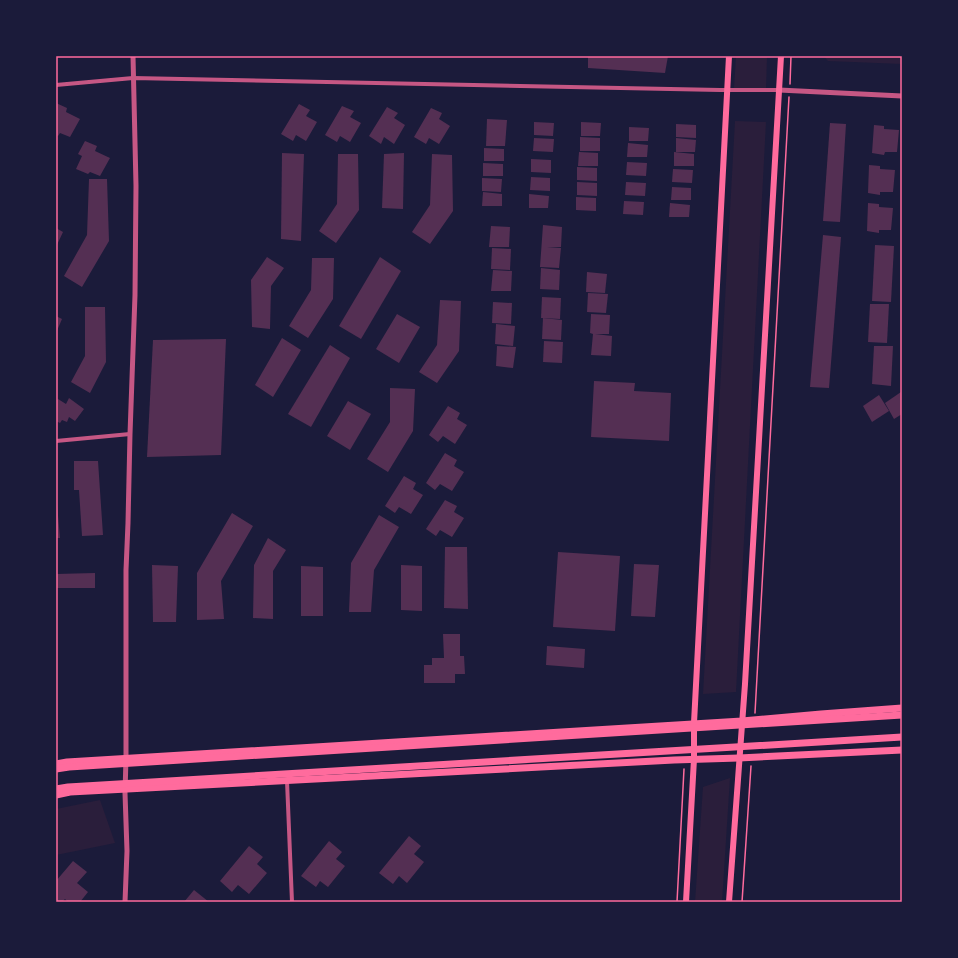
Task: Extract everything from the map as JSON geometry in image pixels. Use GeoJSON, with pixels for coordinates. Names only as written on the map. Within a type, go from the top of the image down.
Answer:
{"type":"FeatureCollection","features":[{"type":"Feature","properties":{"kind":"main road"},"geometry":{"type":"LineString","coordinates":[[686,902],[726,90],[729,56]]}},
{"type":"Feature","properties":{"kind":"main road"},"geometry":{"type":"LineString","coordinates":[[729,902],[742,721],[781,56]]}},
{"type":"Feature","properties":{"kind":"main road"},"geometry":{"type":"LineString","coordinates":[[56,764],[126,758],[742,721],[902,708]]}},
{"type":"Feature","properties":{"kind":"main road"},"geometry":{"type":"LineString","coordinates":[[56,769],[902,715]]}},
{"type":"Feature","properties":{"kind":"main road"},"geometry":{"type":"LineString","coordinates":[[56,789],[84,786],[902,737]]}},
{"type":"Feature","properties":{"kind":"main road"},"geometry":{"type":"LineString","coordinates":[[56,795],[70,792],[694,759],[902,750]]}},
{"type":"Feature","properties":{"kind":"street"},"geometry":{"type":"LineString","coordinates":[[125,902],[127,851],[126,570],[136,186],[133,56]]}},
{"type":"Feature","properties":{"kind":"street"},"geometry":{"type":"LineString","coordinates":[[56,85],[133,78],[779,90],[902,96]]}},
{"type":"Feature","properties":{"kind":"street"},"geometry":{"type":"LineString","coordinates":[[56,440],[130,434]]}},
{"type":"Feature","properties":{"kind":"street"},"geometry":{"type":"LineString","coordinates":[[287,781],[292,902]]}},
{"type":"Feature","properties":{"kind":"path"},"geometry":{"type":"LineString","coordinates":[[754,720],[791,56]]}},
{"type":"Feature","properties":{"kind":"path"},"geometry":{"type":"LineString","coordinates":[[742,902],[752,757]]}},
{"type":"Feature","properties":{"kind":"shaded area"},"geometry":{"type":"Polygon","coordinates":[[[736,56],[767,56],[766,90],[734,88],[736,56]]]}},
{"type":"Feature","properties":{"kind":"shaded area"},"geometry":{"type":"Polygon","coordinates":[[[824,56],[902,56],[902,64],[828,61],[824,56]]]}},
{"type":"Feature","properties":{"kind":"shaded area"},"geometry":{"type":"Polygon","coordinates":[[[735,121],[766,122],[736,692],[703,694],[735,121]]]}},
{"type":"Feature","properties":{"kind":"shaded area"},"geometry":{"type":"Polygon","coordinates":[[[730,778],[722,902],[695,902],[703,787],[730,778]]]}},
{"type":"Feature","properties":{"kind":"shaded area"},"geometry":{"type":"Polygon","coordinates":[[[100,800],[115,843],[56,855],[56,809],[100,800]]]}},
{"type":"Feature","properties":{"kind":"building"},"geometry":{"type":"Polygon","coordinates":[[[588,56],[668,56],[665,73],[588,68],[588,56]]]}},
{"type":"Feature","properties":{"kind":"building"},"geometry":{"type":"Polygon","coordinates":[[[56,103],[67,108],[66,112],[80,119],[70,137],[60,133],[58,136],[56,135],[56,103]]]}},
{"type":"Feature","properties":{"kind":"building"},"geometry":{"type":"Polygon","coordinates":[[[299,104],[310,110],[306,116],[317,122],[306,141],[296,135],[293,141],[281,134],[299,104]]]}},
{"type":"Feature","properties":{"kind":"building"},"geometry":{"type":"Polygon","coordinates":[[[342,106],[354,111],[350,117],[361,123],[350,142],[340,136],[337,142],[325,135],[342,106]]]}},
{"type":"Feature","properties":{"kind":"building"},"geometry":{"type":"Polygon","coordinates":[[[387,107],[398,113],[394,118],[405,125],[394,144],[384,137],[381,144],[369,136],[387,107]]]}},
{"type":"Feature","properties":{"kind":"building"},"geometry":{"type":"Polygon","coordinates":[[[431,108],[442,113],[439,119],[450,126],[439,144],[429,138],[426,144],[414,137],[431,108]]]}},
{"type":"Feature","properties":{"kind":"building"},"geometry":{"type":"Polygon","coordinates":[[[487,119],[507,120],[505,146],[486,146],[487,119]]]}},
{"type":"Feature","properties":{"kind":"building"},"geometry":{"type":"Polygon","coordinates":[[[534,122],[554,123],[553,136],[534,135],[534,122]]]}},
{"type":"Feature","properties":{"kind":"building"},"geometry":{"type":"Polygon","coordinates":[[[581,122],[601,123],[600,136],[581,136],[581,122]]]}},
{"type":"Feature","properties":{"kind":"building"},"geometry":{"type":"Polygon","coordinates":[[[830,123],[846,124],[840,222],[823,221],[830,123]]]}},
{"type":"Feature","properties":{"kind":"building"},"geometry":{"type":"Polygon","coordinates":[[[676,124],[696,125],[696,138],[676,137],[676,124]]]}},
{"type":"Feature","properties":{"kind":"building"},"geometry":{"type":"Polygon","coordinates":[[[874,125],[884,126],[884,129],[899,130],[897,152],[885,152],[884,155],[872,153],[874,125]]]}},
{"type":"Feature","properties":{"kind":"building"},"geometry":{"type":"Polygon","coordinates":[[[629,127],[649,128],[648,141],[629,141],[629,127]]]}},
{"type":"Feature","properties":{"kind":"building"},"geometry":{"type":"Polygon","coordinates":[[[580,137],[600,138],[600,151],[580,151],[580,137]]]}},
{"type":"Feature","properties":{"kind":"building"},"geometry":{"type":"Polygon","coordinates":[[[534,138],[554,139],[553,152],[533,151],[534,138]]]}},
{"type":"Feature","properties":{"kind":"building"},"geometry":{"type":"Polygon","coordinates":[[[676,138],[696,140],[695,152],[676,152],[676,138]]]}},
{"type":"Feature","properties":{"kind":"building"},"geometry":{"type":"Polygon","coordinates":[[[85,141],[97,146],[95,151],[110,158],[100,176],[90,172],[88,174],[76,169],[82,156],[78,154],[85,141]]]}},
{"type":"Feature","properties":{"kind":"building"},"geometry":{"type":"Polygon","coordinates":[[[628,143],[648,145],[647,157],[627,157],[628,143]]]}},
{"type":"Feature","properties":{"kind":"building"},"geometry":{"type":"Polygon","coordinates":[[[484,148],[504,149],[504,161],[484,161],[484,148]]]}},
{"type":"Feature","properties":{"kind":"building"},"geometry":{"type":"Polygon","coordinates":[[[579,152],[598,153],[598,166],[578,166],[579,152]]]}},
{"type":"Feature","properties":{"kind":"building"},"geometry":{"type":"Polygon","coordinates":[[[674,152],[694,154],[694,166],[674,166],[674,152]]]}},
{"type":"Feature","properties":{"kind":"building"},"geometry":{"type":"Polygon","coordinates":[[[282,153],[304,154],[301,241],[281,239],[282,153]]]}},
{"type":"Feature","properties":{"kind":"building"},"geometry":{"type":"Polygon","coordinates":[[[404,153],[403,209],[382,208],[384,154],[404,153]]]}},
{"type":"Feature","properties":{"kind":"building"},"geometry":{"type":"Polygon","coordinates":[[[338,154],[358,154],[359,210],[336,243],[319,231],[337,204],[338,154]]]}},
{"type":"Feature","properties":{"kind":"building"},"geometry":{"type":"Polygon","coordinates":[[[432,154],[452,155],[453,211],[430,244],[412,232],[430,205],[432,154]]]}},
{"type":"Feature","properties":{"kind":"building"},"geometry":{"type":"Polygon","coordinates":[[[531,159],[551,160],[551,173],[531,172],[531,159]]]}},
{"type":"Feature","properties":{"kind":"building"},"geometry":{"type":"Polygon","coordinates":[[[627,162],[647,163],[646,176],[626,175],[627,162]]]}},
{"type":"Feature","properties":{"kind":"building"},"geometry":{"type":"Polygon","coordinates":[[[483,163],[503,164],[503,176],[483,176],[483,163]]]}},
{"type":"Feature","properties":{"kind":"building"},"geometry":{"type":"Polygon","coordinates":[[[869,165],[880,166],[880,169],[895,170],[893,192],[880,192],[880,195],[868,193],[869,165]]]}},
{"type":"Feature","properties":{"kind":"building"},"geometry":{"type":"Polygon","coordinates":[[[577,167],[597,168],[597,181],[577,180],[577,167]]]}},
{"type":"Feature","properties":{"kind":"building"},"geometry":{"type":"Polygon","coordinates":[[[673,169],[693,170],[692,183],[672,182],[673,169]]]}},
{"type":"Feature","properties":{"kind":"building"},"geometry":{"type":"Polygon","coordinates":[[[531,177],[550,178],[550,191],[530,190],[531,177]]]}},
{"type":"Feature","properties":{"kind":"building"},"geometry":{"type":"Polygon","coordinates":[[[482,178],[502,179],[501,192],[482,191],[482,178]]]}},
{"type":"Feature","properties":{"kind":"building"},"geometry":{"type":"Polygon","coordinates":[[[89,179],[107,179],[109,241],[82,287],[64,276],[87,235],[89,179]]]}},
{"type":"Feature","properties":{"kind":"building"},"geometry":{"type":"Polygon","coordinates":[[[577,182],[597,183],[597,196],[577,195],[577,182]]]}},
{"type":"Feature","properties":{"kind":"building"},"geometry":{"type":"Polygon","coordinates":[[[626,182],[646,183],[645,196],[625,195],[626,182]]]}},
{"type":"Feature","properties":{"kind":"building"},"geometry":{"type":"Polygon","coordinates":[[[672,187],[691,188],[691,200],[671,200],[672,187]]]}},
{"type":"Feature","properties":{"kind":"building"},"geometry":{"type":"Polygon","coordinates":[[[483,192],[502,194],[502,206],[482,206],[483,192]]]}},
{"type":"Feature","properties":{"kind":"building"},"geometry":{"type":"Polygon","coordinates":[[[529,194],[549,196],[548,208],[529,208],[529,194]]]}},
{"type":"Feature","properties":{"kind":"building"},"geometry":{"type":"Polygon","coordinates":[[[576,197],[596,198],[596,211],[576,210],[576,197]]]}},
{"type":"Feature","properties":{"kind":"building"},"geometry":{"type":"Polygon","coordinates":[[[624,201],[644,202],[643,215],[623,214],[624,201]]]}},
{"type":"Feature","properties":{"kind":"building"},"geometry":{"type":"Polygon","coordinates":[[[670,203],[690,205],[689,217],[669,217],[670,203]]]}},
{"type":"Feature","properties":{"kind":"building"},"geometry":{"type":"Polygon","coordinates":[[[868,203],[879,204],[879,207],[893,208],[891,230],[879,230],[879,233],[867,231],[868,203]]]}},
{"type":"Feature","properties":{"kind":"building"},"geometry":{"type":"Polygon","coordinates":[[[543,225],[562,227],[561,247],[547,247],[561,248],[559,268],[540,267],[543,225]]]}},
{"type":"Feature","properties":{"kind":"building"},"geometry":{"type":"Polygon","coordinates":[[[491,226],[510,227],[509,247],[489,247],[491,226]]]}},
{"type":"Feature","properties":{"kind":"building"},"geometry":{"type":"Polygon","coordinates":[[[56,228],[63,232],[56,247],[56,228]]]}},
{"type":"Feature","properties":{"kind":"building"},"geometry":{"type":"Polygon","coordinates":[[[823,235],[841,237],[829,388],[810,387],[823,235]]]}},
{"type":"Feature","properties":{"kind":"building"},"geometry":{"type":"Polygon","coordinates":[[[875,245],[894,246],[891,302],[872,301],[875,245]]]}},
{"type":"Feature","properties":{"kind":"building"},"geometry":{"type":"Polygon","coordinates":[[[492,248],[511,249],[510,270],[491,269],[492,248]]]}},
{"type":"Feature","properties":{"kind":"building"},"geometry":{"type":"Polygon","coordinates":[[[267,257],[284,268],[271,286],[270,329],[252,327],[251,280],[267,257]]]}},
{"type":"Feature","properties":{"kind":"building"},"geometry":{"type":"Polygon","coordinates":[[[380,257],[401,271],[361,339],[339,326],[380,257]]]}},
{"type":"Feature","properties":{"kind":"building"},"geometry":{"type":"Polygon","coordinates":[[[312,258],[334,258],[333,299],[308,338],[289,326],[311,290],[312,258]]]}},
{"type":"Feature","properties":{"kind":"building"},"geometry":{"type":"Polygon","coordinates":[[[541,268],[560,270],[559,290],[540,289],[541,268]]]}},
{"type":"Feature","properties":{"kind":"building"},"geometry":{"type":"Polygon","coordinates":[[[493,270],[512,271],[511,291],[491,291],[493,270]]]}},
{"type":"Feature","properties":{"kind":"building"},"geometry":{"type":"Polygon","coordinates":[[[587,272],[607,274],[605,293],[586,292],[587,272]]]}},
{"type":"Feature","properties":{"kind":"building"},"geometry":{"type":"Polygon","coordinates":[[[588,293],[608,294],[606,313],[587,312],[588,293]]]}},
{"type":"Feature","properties":{"kind":"building"},"geometry":{"type":"Polygon","coordinates":[[[542,297],[561,298],[560,319],[541,318],[542,297]]]}},
{"type":"Feature","properties":{"kind":"building"},"geometry":{"type":"Polygon","coordinates":[[[440,300],[461,301],[459,351],[437,383],[419,372],[437,345],[440,300]]]}},
{"type":"Feature","properties":{"kind":"building"},"geometry":{"type":"Polygon","coordinates":[[[493,302],[512,303],[511,324],[492,323],[493,302]]]}},
{"type":"Feature","properties":{"kind":"building"},"geometry":{"type":"Polygon","coordinates":[[[870,304],[889,304],[887,343],[868,342],[870,304]]]}},
{"type":"Feature","properties":{"kind":"building"},"geometry":{"type":"Polygon","coordinates":[[[85,307],[105,307],[106,362],[90,393],[71,382],[85,356],[85,307]]]}},
{"type":"Feature","properties":{"kind":"building"},"geometry":{"type":"Polygon","coordinates":[[[397,314],[420,327],[399,363],[376,349],[397,314]]]}},
{"type":"Feature","properties":{"kind":"building"},"geometry":{"type":"Polygon","coordinates":[[[591,314],[610,315],[609,334],[595,334],[612,336],[611,356],[591,355],[593,334],[590,333],[591,314]]]}},
{"type":"Feature","properties":{"kind":"building"},"geometry":{"type":"Polygon","coordinates":[[[56,316],[62,319],[56,333],[56,316]]]}},
{"type":"Feature","properties":{"kind":"building"},"geometry":{"type":"Polygon","coordinates":[[[543,318],[562,320],[561,340],[542,339],[543,318]]]}},
{"type":"Feature","properties":{"kind":"building"},"geometry":{"type":"Polygon","coordinates":[[[496,324],[515,326],[513,346],[495,344],[496,324]]]}},
{"type":"Feature","properties":{"kind":"building"},"geometry":{"type":"Polygon","coordinates":[[[282,338],[301,350],[273,397],[255,385],[282,338]]]}},
{"type":"Feature","properties":{"kind":"building"},"geometry":{"type":"Polygon","coordinates":[[[226,339],[221,455],[147,457],[153,340],[226,339]]]}},
{"type":"Feature","properties":{"kind":"building"},"geometry":{"type":"Polygon","coordinates":[[[544,341],[563,342],[562,363],[543,362],[544,341]]]}},
{"type":"Feature","properties":{"kind":"building"},"geometry":{"type":"Polygon","coordinates":[[[330,345],[350,358],[311,427],[288,414],[330,345]]]}},
{"type":"Feature","properties":{"kind":"building"},"geometry":{"type":"Polygon","coordinates":[[[497,346],[516,347],[513,368],[496,366],[497,346]]]}},
{"type":"Feature","properties":{"kind":"building"},"geometry":{"type":"Polygon","coordinates":[[[874,346],[893,346],[891,386],[872,384],[874,346]]]}},
{"type":"Feature","properties":{"kind":"building"},"geometry":{"type":"Polygon","coordinates":[[[594,381],[635,383],[634,391],[671,393],[669,441],[591,437],[594,381]]]}},
{"type":"Feature","properties":{"kind":"building"},"geometry":{"type":"Polygon","coordinates":[[[390,388],[415,389],[413,431],[388,472],[367,459],[390,422],[390,388]]]}},
{"type":"Feature","properties":{"kind":"building"},"geometry":{"type":"Polygon","coordinates":[[[901,392],[902,414],[894,419],[885,403],[901,392]]]}},
{"type":"Feature","properties":{"kind":"building"},"geometry":{"type":"Polygon","coordinates":[[[879,395],[889,411],[872,422],[863,406],[879,395]]]}},
{"type":"Feature","properties":{"kind":"building"},"geometry":{"type":"Polygon","coordinates":[[[69,398],[84,409],[75,421],[69,417],[67,422],[62,420],[60,423],[56,421],[56,401],[58,399],[66,404],[69,398]]]}},
{"type":"Feature","properties":{"kind":"building"},"geometry":{"type":"Polygon","coordinates":[[[348,401],[371,414],[350,450],[327,436],[348,401]]]}},
{"type":"Feature","properties":{"kind":"building"},"geometry":{"type":"Polygon","coordinates":[[[448,406],[460,413],[457,419],[467,425],[455,444],[443,436],[438,442],[429,435],[448,406]]]}},
{"type":"Feature","properties":{"kind":"building"},"geometry":{"type":"Polygon","coordinates":[[[445,453],[457,460],[454,466],[464,472],[452,491],[440,484],[435,490],[426,483],[445,453]]]}},
{"type":"Feature","properties":{"kind":"building"},"geometry":{"type":"Polygon","coordinates":[[[74,461],[98,461],[103,535],[82,536],[79,490],[74,490],[74,461]]]}},
{"type":"Feature","properties":{"kind":"building"},"geometry":{"type":"Polygon","coordinates":[[[404,476],[416,483],[413,489],[423,495],[411,514],[399,507],[395,513],[385,506],[404,476]]]}},
{"type":"Feature","properties":{"kind":"building"},"geometry":{"type":"Polygon","coordinates":[[[445,500],[457,506],[454,512],[464,518],[452,537],[440,530],[436,536],[426,529],[445,500]]]}},
{"type":"Feature","properties":{"kind":"building"},"geometry":{"type":"Polygon","coordinates":[[[57,504],[60,538],[56,538],[57,504]]]}},
{"type":"Feature","properties":{"kind":"building"},"geometry":{"type":"Polygon","coordinates":[[[232,513],[253,526],[221,581],[224,619],[197,620],[197,573],[232,513]]]}},
{"type":"Feature","properties":{"kind":"building"},"geometry":{"type":"Polygon","coordinates":[[[379,515],[399,527],[374,570],[371,612],[349,612],[351,563],[379,515]]]}},
{"type":"Feature","properties":{"kind":"building"},"geometry":{"type":"Polygon","coordinates":[[[268,538],[286,550],[273,571],[273,619],[253,618],[254,565],[268,538]]]}},
{"type":"Feature","properties":{"kind":"building"},"geometry":{"type":"Polygon","coordinates":[[[445,547],[467,547],[468,609],[444,608],[445,547]]]}},
{"type":"Feature","properties":{"kind":"building"},"geometry":{"type":"Polygon","coordinates":[[[558,552],[620,556],[615,631],[553,627],[558,552]]]}},
{"type":"Feature","properties":{"kind":"building"},"geometry":{"type":"Polygon","coordinates":[[[634,564],[659,565],[655,617],[631,616],[634,564]]]}},
{"type":"Feature","properties":{"kind":"building"},"geometry":{"type":"Polygon","coordinates":[[[152,565],[178,566],[176,622],[153,622],[152,565]]]}},
{"type":"Feature","properties":{"kind":"building"},"geometry":{"type":"Polygon","coordinates":[[[401,565],[422,566],[422,611],[401,610],[401,565]]]}},
{"type":"Feature","properties":{"kind":"building"},"geometry":{"type":"Polygon","coordinates":[[[301,566],[323,567],[323,616],[301,616],[301,566]]]}},
{"type":"Feature","properties":{"kind":"building"},"geometry":{"type":"Polygon","coordinates":[[[95,573],[95,588],[56,588],[56,574],[95,573]]]}},
{"type":"Feature","properties":{"kind":"building"},"geometry":{"type":"Polygon","coordinates":[[[443,634],[460,634],[460,656],[464,656],[465,674],[455,674],[455,683],[424,683],[424,665],[432,665],[432,658],[444,658],[443,634]]]}},
{"type":"Feature","properties":{"kind":"building"},"geometry":{"type":"Polygon","coordinates":[[[547,646],[585,649],[584,668],[546,665],[547,646]]]}},
{"type":"Feature","properties":{"kind":"building"},"geometry":{"type":"Polygon","coordinates":[[[409,836],[421,846],[414,854],[424,862],[407,883],[399,876],[393,884],[379,873],[409,836]]]}},
{"type":"Feature","properties":{"kind":"building"},"geometry":{"type":"Polygon","coordinates":[[[329,841],[342,852],[336,859],[345,866],[328,887],[320,881],[316,887],[301,876],[329,841]]]}},
{"type":"Feature","properties":{"kind":"building"},"geometry":{"type":"Polygon","coordinates":[[[249,846],[263,857],[257,864],[267,873],[249,894],[238,885],[232,892],[220,881],[249,846]]]}},
{"type":"Feature","properties":{"kind":"building"},"geometry":{"type":"Polygon","coordinates":[[[73,861],[87,872],[77,883],[88,892],[80,902],[68,902],[65,899],[62,902],[56,902],[56,881],[73,861]]]}},
{"type":"Feature","properties":{"kind":"building"},"geometry":{"type":"Polygon","coordinates":[[[194,890],[209,902],[184,902],[194,890]]]}}]}
